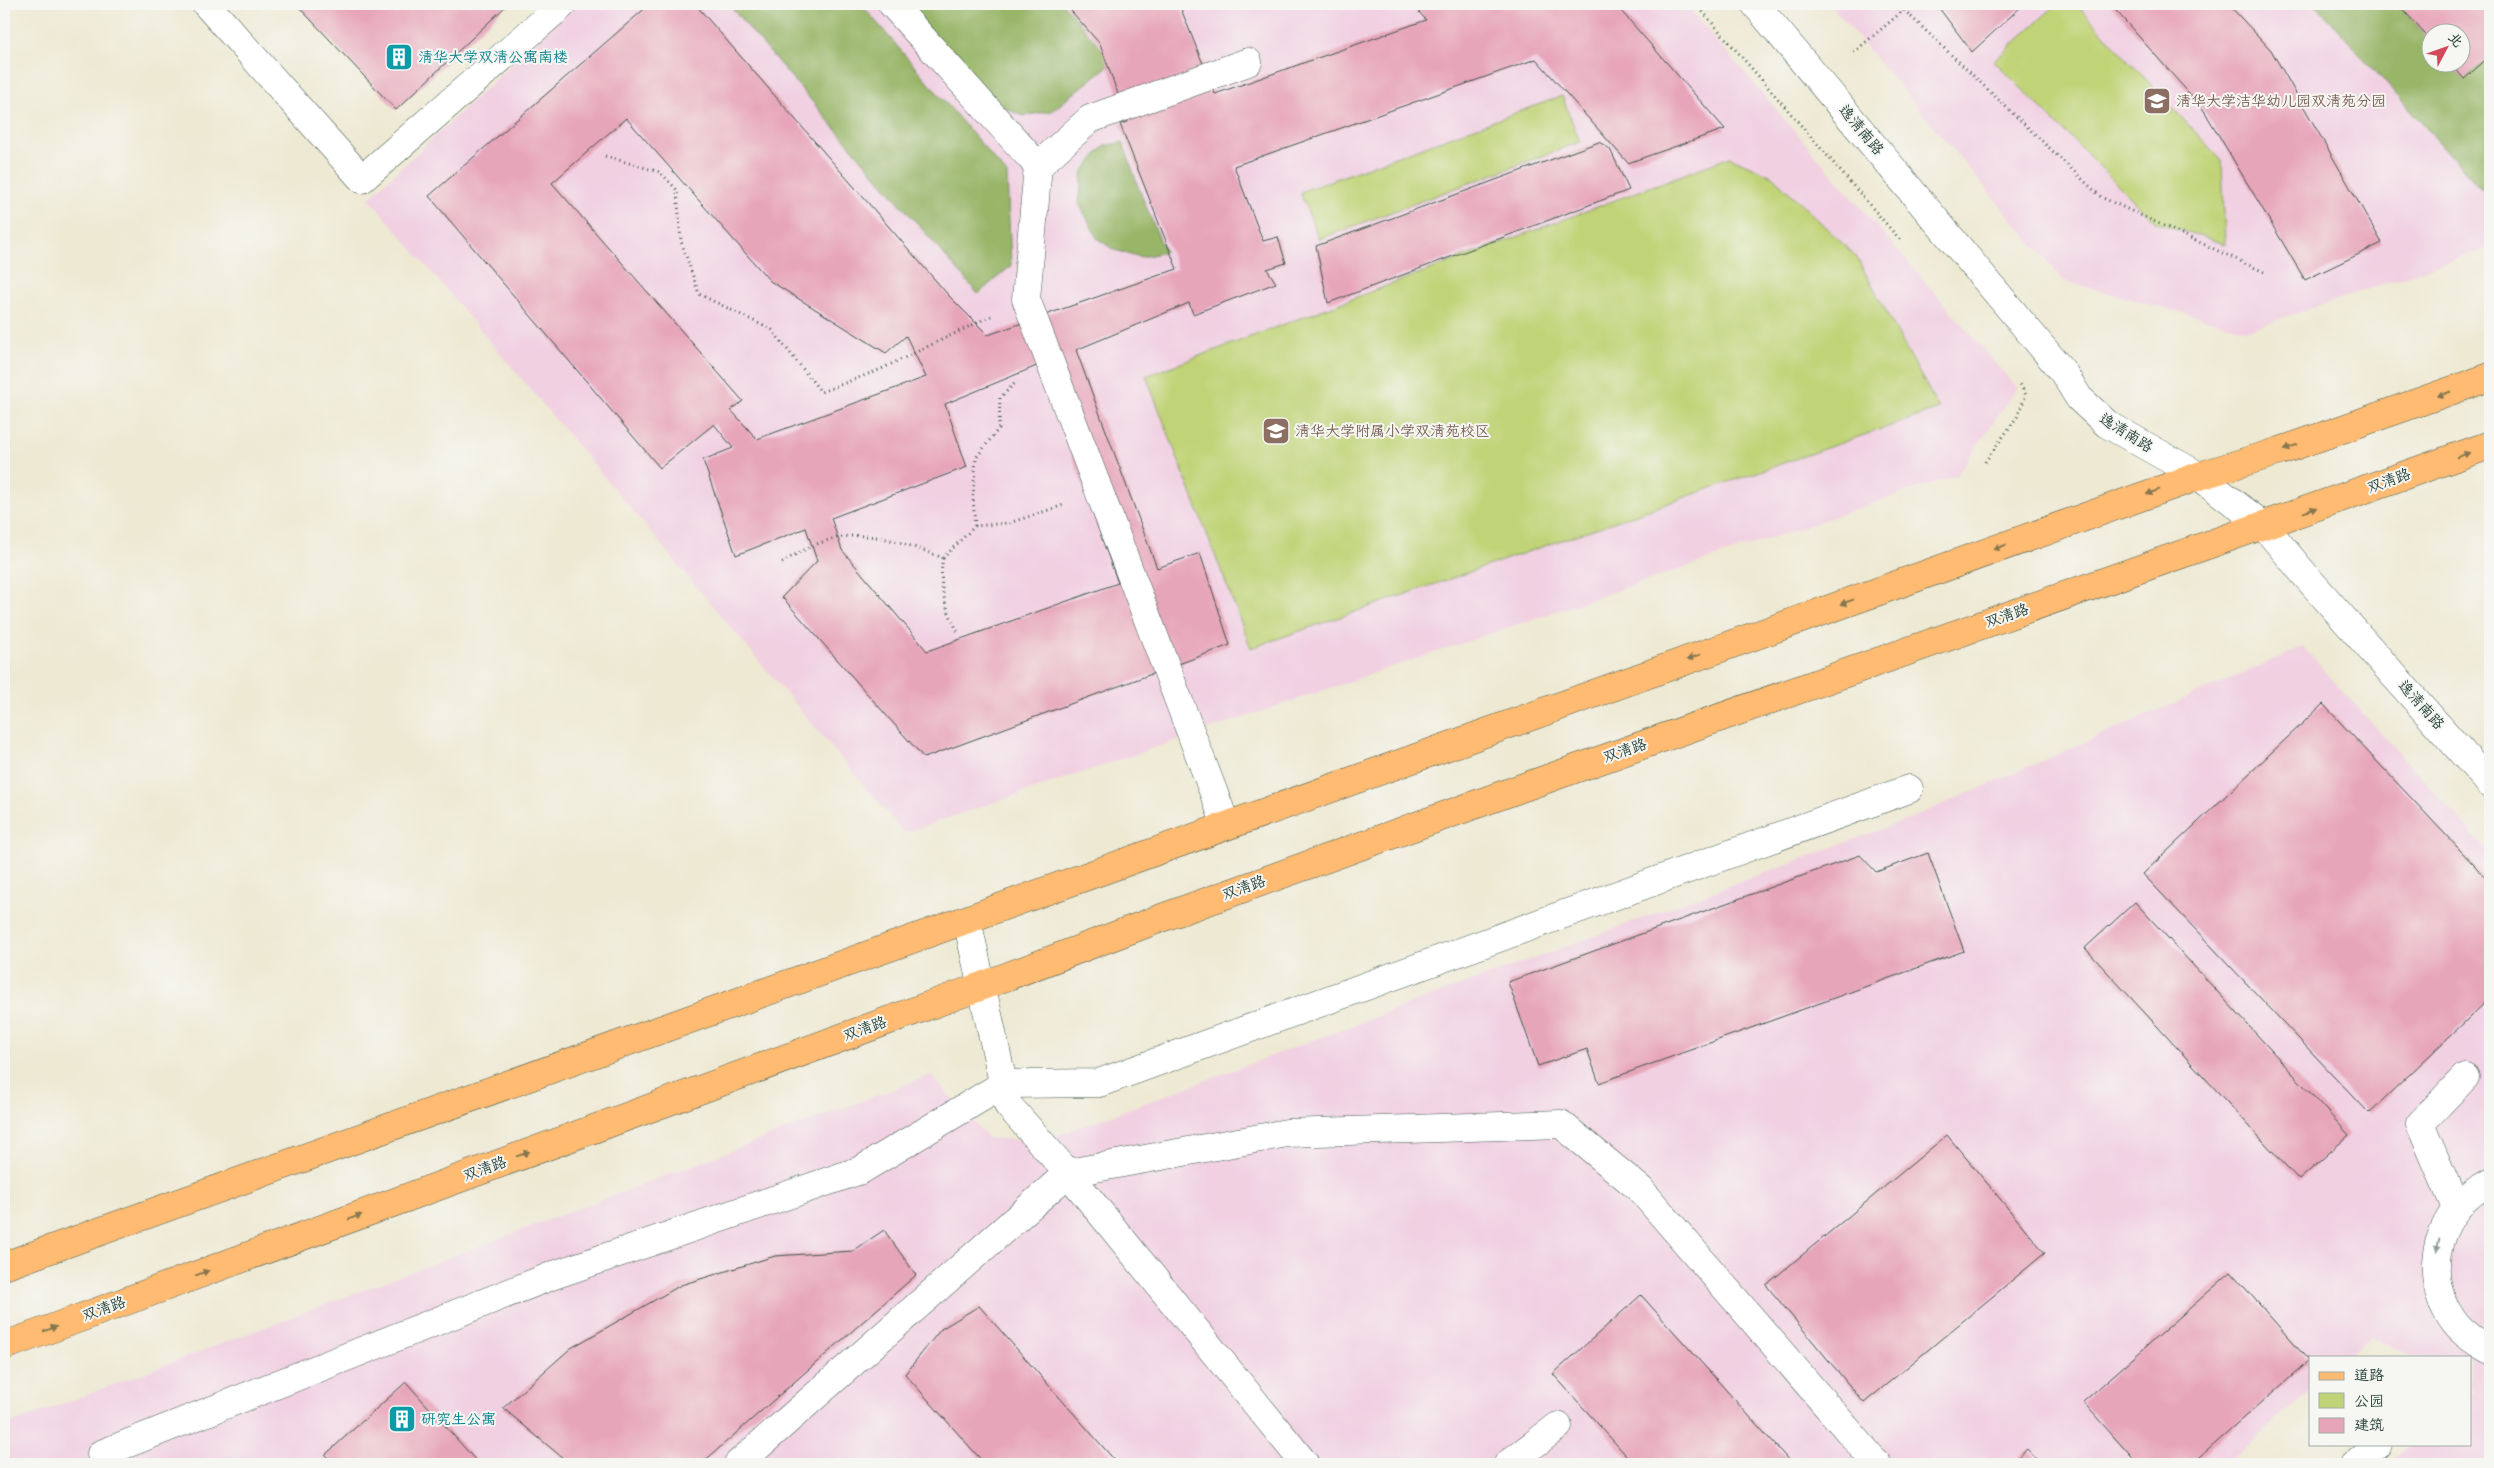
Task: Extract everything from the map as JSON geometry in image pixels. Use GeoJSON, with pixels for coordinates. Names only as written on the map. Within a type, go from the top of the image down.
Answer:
{"type":"FeatureCollection","features":[{"type":"Feature","properties":{"kind":"main road"},"geometry":{"type":"LineString","coordinates":[[4,1266],[2199,476],[2280,451],[2490,377]]}},
{"type":"Feature","properties":{"kind":"main road","name":"双清路"},"geometry":{"type":"LineString","coordinates":[[4,1346],[982,986],[1164,917],[1524,787],[2490,445]]}},
{"type":"Feature","properties":{"kind":"street"},"geometry":{"type":"LineString","coordinates":[[206,4],[362,179],[563,4]]}},
{"type":"Feature","properties":{"kind":"street"},"geometry":{"type":"LineString","coordinates":[[892,4],[1038,166]]}},
{"type":"Feature","properties":{"kind":"street","name":"逸清南路"},"geometry":{"type":"LineString","coordinates":[[1755,4],[2063,372],[2079,398],[2107,424],[2199,476],[2264,526],[2490,784]]}},
{"type":"Feature","properties":{"kind":"street"},"geometry":{"type":"LineString","coordinates":[[1226,826],[1026,299],[1038,166],[1090,119],[1248,62]]}},
{"type":"Feature","properties":{"kind":"street"},"geometry":{"type":"LineString","coordinates":[[101,1454],[554,1275],[861,1170],[1004,1084],[1099,1083],[1909,790]]}},
{"type":"Feature","properties":{"kind":"street"},"geometry":{"type":"LineString","coordinates":[[967,920],[1008,1105],[1068,1173],[1306,1464]]}},
{"type":"Feature","properties":{"kind":"street"},"geometry":{"type":"LineString","coordinates":[[2456,1208],[2420,1124],[2464,1077]]}},
{"type":"Feature","properties":{"kind":"street"},"geometry":{"type":"LineString","coordinates":[[738,1464],[1068,1173],[1287,1133],[1562,1124],[1640,1189],[1877,1464]]}},
{"type":"Feature","properties":{"kind":"street"},"geometry":{"type":"LineString","coordinates":[[2474,1349],[2451,1319],[2439,1292],[2435,1262],[2441,1234],[2456,1208],[2478,1189],[2490,1183]]}},
{"type":"Feature","properties":{"kind":"street"},"geometry":{"type":"LineString","coordinates":[[1508,1464],[1558,1426]]}},
{"type":"Feature","properties":{"kind":"street"},"geometry":{"type":"LineString","coordinates":[[2355,1464],[2376,1446]]}},
{"type":"Feature","properties":{"kind":"path"},"geometry":{"type":"LineString","coordinates":[[1696,4],[1907,249]]}},
{"type":"Feature","properties":{"kind":"path"},"geometry":{"type":"LineString","coordinates":[[1902,4],[1904,10],[2101,197],[2264,272]]}},
{"type":"Feature","properties":{"kind":"path"},"geometry":{"type":"LineString","coordinates":[[1854,52],[1904,10]]}},
{"type":"Feature","properties":{"kind":"path"},"geometry":{"type":"LineString","coordinates":[[605,156],[660,172],[677,190],[681,241],[699,294],[772,330],[821,392],[879,370],[1026,299]]}},
{"type":"Feature","properties":{"kind":"path"},"geometry":{"type":"LineString","coordinates":[[975,526],[973,496],[976,458],[999,428],[1000,398],[1016,381],[1053,370]]}},
{"type":"Feature","properties":{"kind":"path"},"geometry":{"type":"LineString","coordinates":[[1985,462],[2017,417],[2026,394],[2015,375]]}},
{"type":"Feature","properties":{"kind":"path"},"geometry":{"type":"LineString","coordinates":[[958,632],[945,608],[940,576],[943,558],[975,526],[1009,524],[1056,508],[1098,488]]}},
{"type":"Feature","properties":{"kind":"path"},"geometry":{"type":"LineString","coordinates":[[782,563],[799,551],[842,536],[874,535],[898,541],[943,558]]}},
{"type":"Feature","properties":{"kind":"shaded area","name":"清华大学附属小学双清苑校区"},"geometry":{"type":"Polygon","coordinates":[[[576,4],[1685,4],[2017,388],[1957,475],[904,833],[369,198],[576,4]]]}},
{"type":"Feature","properties":{"kind":"shaded area","name":"清华大学洁华幼儿园双清苑分园"},"geometry":{"type":"Polygon","coordinates":[[[1830,4],[2315,4],[2490,199],[2490,248],[2247,330],[2064,281],[1830,4]]]}},
{"type":"Feature","properties":{"kind":"shaded area"},"geometry":{"type":"Polygon","coordinates":[[[2303,647],[2490,853],[2490,1464],[2388,1464],[2409,1446],[2472,1446],[2472,1391],[2474,1389],[2472,1388],[2472,1356],[2409,1356],[2371,1336],[2349,1356],[2309,1356],[2309,1391],[2226,1464],[4,1464],[4,1426],[931,1075],[988,1138],[1042,1141],[1909,819],[2303,647]]]}},
{"type":"Feature","properties":{"kind":"green space"},"geometry":{"type":"Polygon","coordinates":[[[728,4],[861,4],[1007,174],[1011,266],[978,294],[728,4]]]}},
{"type":"Feature","properties":{"kind":"green space"},"geometry":{"type":"Polygon","coordinates":[[[906,4],[1063,4],[1113,62],[1052,111],[1023,116],[992,102],[906,4]]]}},
{"type":"Feature","properties":{"kind":"green space"},"geometry":{"type":"Polygon","coordinates":[[[2057,4],[2076,4],[2222,161],[2225,244],[2155,222],[1994,61],[2057,4]]]}},
{"type":"Feature","properties":{"kind":"green space"},"geometry":{"type":"Polygon","coordinates":[[[2315,4],[2398,4],[2422,32],[2422,72],[2458,72],[2464,79],[2486,60],[2490,65],[2490,199],[2315,4]]]}},
{"type":"Feature","properties":{"kind":"green space"},"geometry":{"type":"Polygon","coordinates":[[[1562,96],[1580,142],[1319,239],[1300,192],[1562,96]]]}},
{"type":"Feature","properties":{"kind":"green space"},"geometry":{"type":"Polygon","coordinates":[[[1123,142],[1139,189],[1165,252],[1141,257],[1114,250],[1097,238],[1079,203],[1083,171],[1104,146],[1123,142]]]}},
{"type":"Feature","properties":{"kind":"green space"},"geometry":{"type":"Polygon","coordinates":[[[1730,157],[1772,176],[1856,256],[1939,409],[1251,648],[1146,376],[1730,157]]]}},
{"type":"Feature","properties":{"kind":"building","name":"清华大学双清公寓南楼"},"geometry":{"type":"Polygon","coordinates":[[[296,4],[508,4],[396,110],[296,4]]]}},
{"type":"Feature","properties":{"kind":"building"},"geometry":{"type":"Polygon","coordinates":[[[650,4],[695,4],[950,297],[988,335],[1177,269],[1120,124],[1128,122],[1100,44],[1065,4],[1179,4],[1215,94],[1426,20],[1412,4],[1615,4],[1725,129],[1628,163],[1536,59],[1234,166],[1263,241],[1278,237],[1286,263],[1267,269],[1276,283],[1193,314],[1189,303],[1076,350],[1157,568],[1200,553],[1230,645],[924,758],[782,597],[817,561],[806,528],[736,555],[703,460],[733,448],[714,424],[660,468],[429,196],[650,4]],[[626,118],[552,183],[743,401],[731,410],[757,439],[926,377],[906,336],[886,353],[770,281],[626,118]],[[1039,365],[945,404],[967,467],[831,518],[842,550],[927,651],[1118,583],[1039,365]]]}},
{"type":"Feature","properties":{"kind":"building"},"geometry":{"type":"Polygon","coordinates":[[[1936,4],[2024,4],[1972,52],[1936,4]]]}},
{"type":"Feature","properties":{"kind":"building"},"geometry":{"type":"Polygon","coordinates":[[[2110,4],[2228,4],[2271,50],[2382,243],[2305,280],[2203,109],[2110,4]]]}},
{"type":"Feature","properties":{"kind":"building"},"geometry":{"type":"Polygon","coordinates":[[[2398,4],[2490,4],[2490,56],[2472,72],[2472,22],[2422,22],[2422,31],[2398,4]]]}},
{"type":"Feature","properties":{"kind":"building"},"geometry":{"type":"Polygon","coordinates":[[[2458,72],[2472,72],[2464,79],[2458,72]]]}},
{"type":"Feature","properties":{"kind":"building"},"geometry":{"type":"Polygon","coordinates":[[[1599,142],[1610,149],[1629,190],[1328,303],[1316,246],[1599,142]]]}},
{"type":"Feature","properties":{"kind":"building"},"geometry":{"type":"Polygon","coordinates":[[[2323,704],[2490,882],[2490,998],[2369,1113],[2143,874],[2323,704]]]}},
{"type":"Feature","properties":{"kind":"building"},"geometry":{"type":"Polygon","coordinates":[[[1928,853],[1964,951],[1599,1083],[1587,1049],[1538,1066],[1508,982],[1860,855],[1876,872],[1928,853]]]}},
{"type":"Feature","properties":{"kind":"building"},"geometry":{"type":"Polygon","coordinates":[[[2135,902],[2349,1135],[2299,1180],[2085,948],[2135,902]]]}},
{"type":"Feature","properties":{"kind":"building"},"geometry":{"type":"Polygon","coordinates":[[[1947,1135],[2045,1253],[1864,1403],[1766,1285],[1947,1135]]]}},
{"type":"Feature","properties":{"kind":"building"},"geometry":{"type":"Polygon","coordinates":[[[884,1230],[916,1275],[701,1464],[570,1464],[503,1408],[571,1348],[681,1285],[775,1256],[853,1251],[884,1230]]]}},
{"type":"Feature","properties":{"kind":"building"},"geometry":{"type":"Polygon","coordinates":[[[2231,1272],[2309,1361],[2192,1464],[2138,1464],[2083,1402],[2231,1272]]]}},
{"type":"Feature","properties":{"kind":"building"},"geometry":{"type":"Polygon","coordinates":[[[1641,1295],[1792,1464],[1634,1464],[1553,1374],[1641,1295]]]}},
{"type":"Feature","properties":{"kind":"building"},"geometry":{"type":"Polygon","coordinates":[[[979,1306],[1118,1464],[985,1464],[905,1374],[941,1329],[979,1306]]]}},
{"type":"Feature","properties":{"kind":"building","name":"研究生公寓"},"geometry":{"type":"Polygon","coordinates":[[[406,1382],[479,1464],[334,1464],[325,1455],[406,1382]]]}},
{"type":"Feature","properties":{"kind":"building"},"geometry":{"type":"Polygon","coordinates":[[[2027,1449],[2041,1464],[2010,1464],[2027,1449]]]}},
{"type":"Feature","properties":{"kind":"place","name":"清华大学双清公寓南楼"},"geometry":{"type":"Point","coordinates":[399,57]}},
{"type":"Feature","properties":{"kind":"place","name":"清华大学洁华幼儿园双清苑分园"},"geometry":{"type":"Point","coordinates":[2157,101]}},
{"type":"Feature","properties":{"kind":"place","name":"清华大学附属小学双清苑校区"},"geometry":{"type":"Point","coordinates":[1276,431]}},
{"type":"Feature","properties":{"kind":"place","name":"研究生公寓"},"geometry":{"type":"Point","coordinates":[402,1419]}}]}
